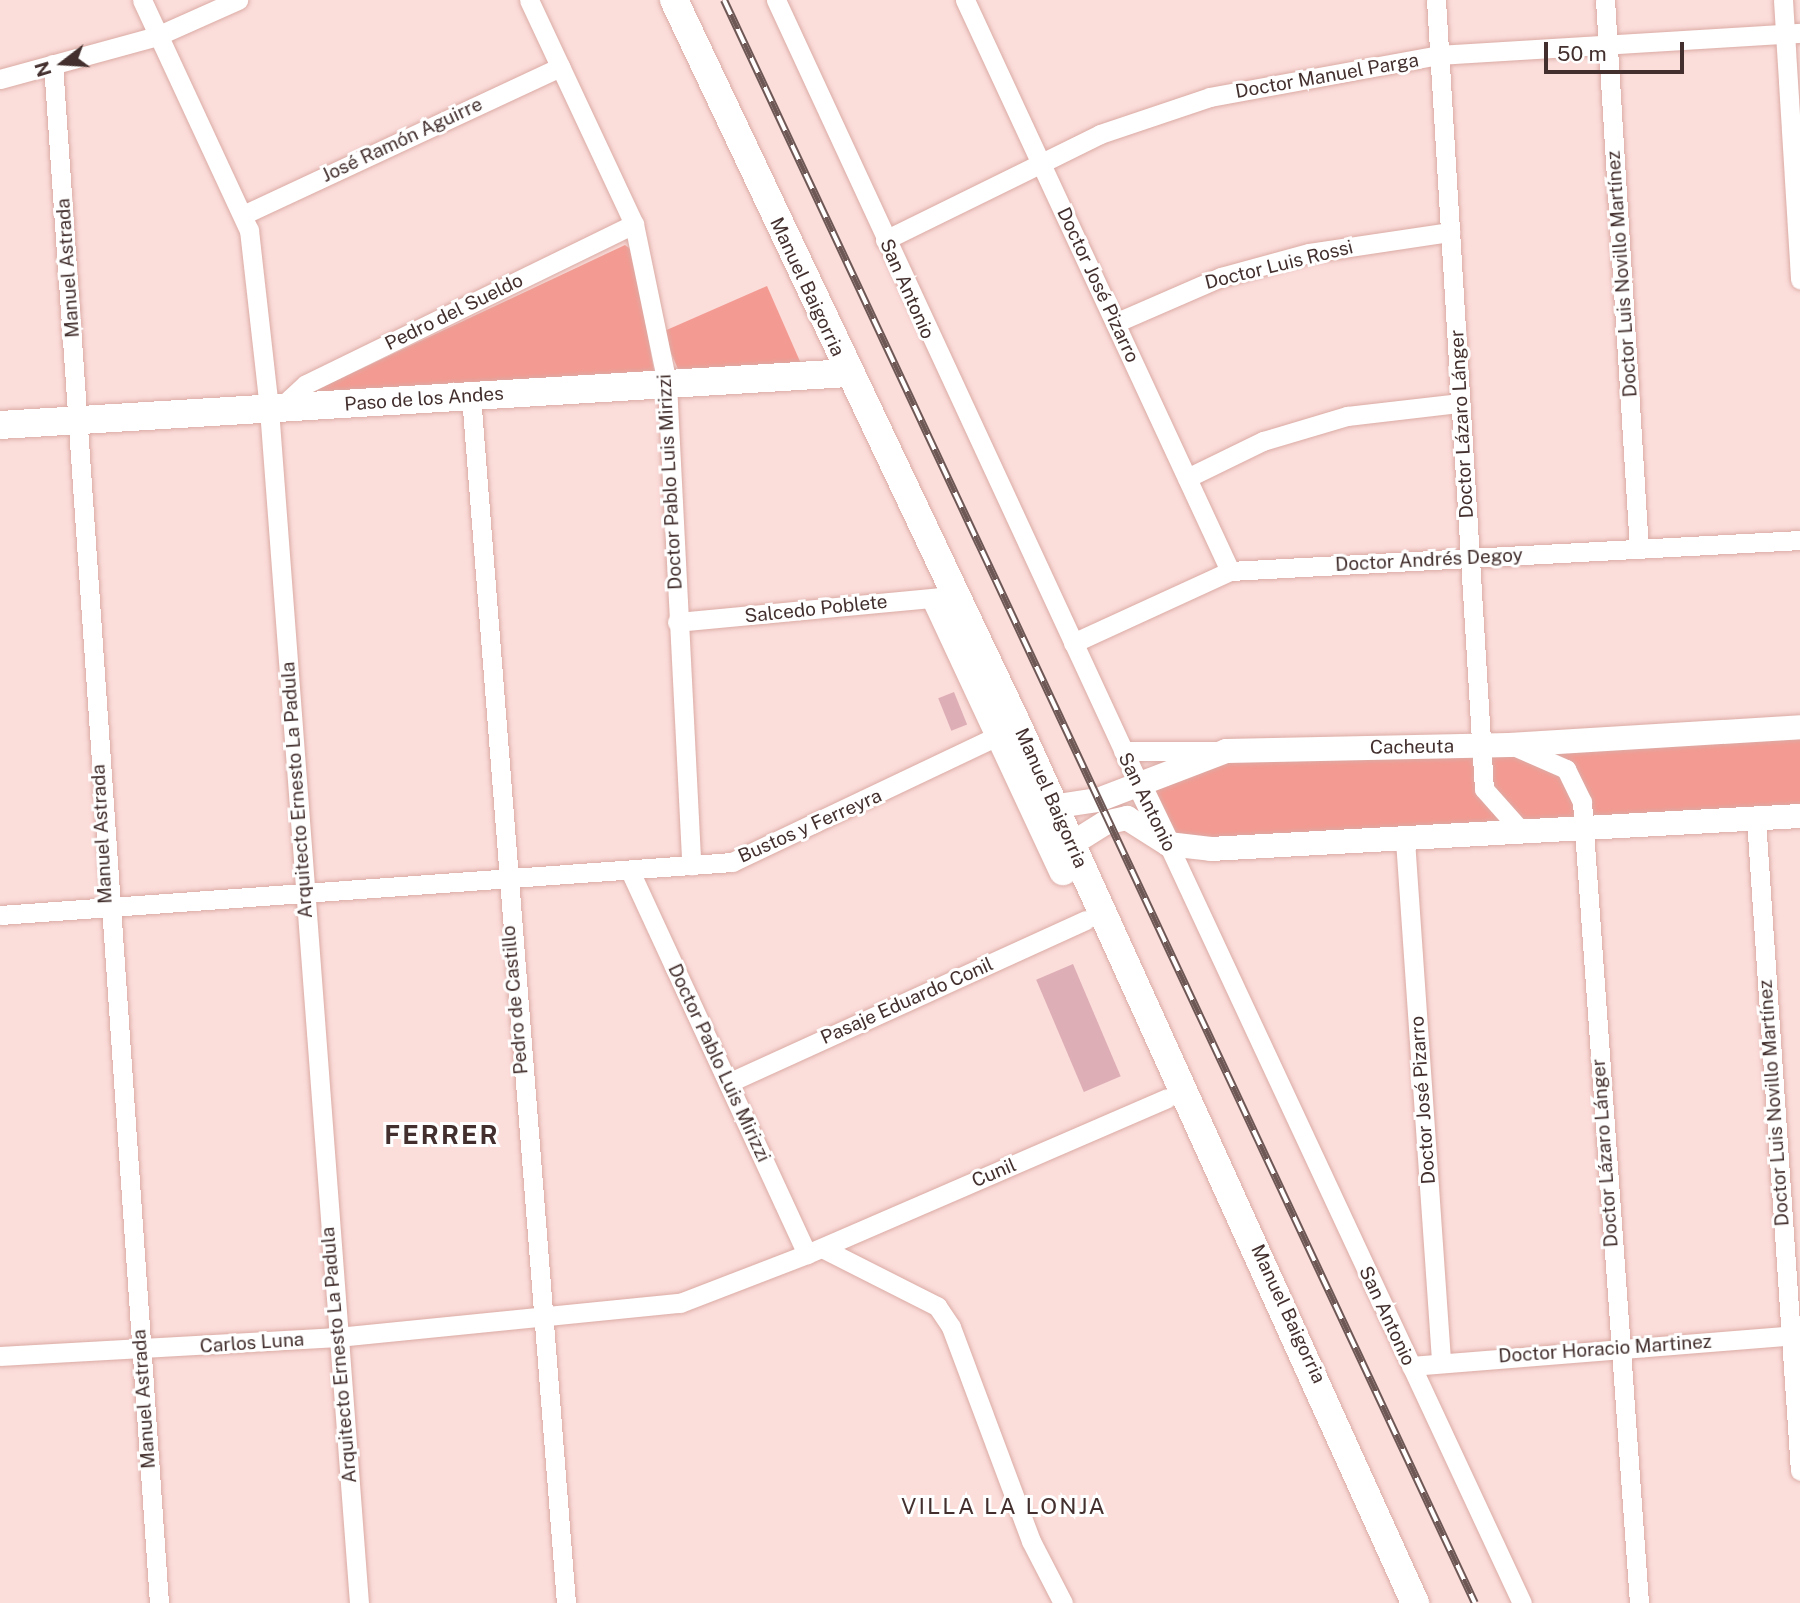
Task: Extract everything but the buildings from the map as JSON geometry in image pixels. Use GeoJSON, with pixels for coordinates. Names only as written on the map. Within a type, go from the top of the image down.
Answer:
{"type":"FeatureCollection","features":[{"type":"Feature","properties":{"kind":"main road","name":"Manuel Baigorria"},"geometry":{"type":"LineString","coordinates":[[656,0],[839,374],[1009,731],[1415,1603]]}},
{"type":"Feature","properties":{"kind":"main road","name":"Manuel Baigorria"},"geometry":{"type":"LineString","coordinates":[[674,0],[839,374]]}},
{"type":"Feature","properties":{"kind":"main road","name":"Paso de los Andes"},"geometry":{"type":"LineString","coordinates":[[0,425],[839,374]]}},
{"type":"Feature","properties":{"kind":"main road","name":"Manuel Baigorria"},"geometry":{"type":"LineString","coordinates":[[1064,850],[1086,920],[1395,1603]]}},
{"type":"Feature","properties":{"kind":"street","name":"Arquitecto Ernesto La Padula"},"geometry":{"type":"LineString","coordinates":[[142,0],[245,214],[275,408],[305,894],[359,1603]]}},
{"type":"Feature","properties":{"kind":"street"},"geometry":{"type":"LineString","coordinates":[[0,79],[157,36],[238,0]]}},
{"type":"Feature","properties":{"kind":"street","name":"Doctor Pablo Luis Mirizzi"},"geometry":{"type":"LineString","coordinates":[[529,0],[634,224],[667,384],[691,865]]}},
{"type":"Feature","properties":{"kind":"street","name":"San Antonio"},"geometry":{"type":"LineString","coordinates":[[776,0],[885,240],[1522,1603]]}},
{"type":"Feature","properties":{"kind":"street","name":"Doctor José Pizarro"},"geometry":{"type":"LineString","coordinates":[[965,0],[1230,571]]}},
{"type":"Feature","properties":{"kind":"street","name":"Doctor Lázaro Lánger"},"geometry":{"type":"LineString","coordinates":[[1436,0],[1481,745],[1487,797],[1522,832]]}},
{"type":"Feature","properties":{"kind":"street","name":"Doctor Luis Novillo Martínez"},"geometry":{"type":"LineString","coordinates":[[1605,0],[1640,548]]}},
{"type":"Feature","properties":{"kind":"street"},"geometry":{"type":"LineString","coordinates":[[1783,0],[1792,33],[1800,279]]}},
{"type":"Feature","properties":{"kind":"street","name":"Doctor Manuel Parga"},"geometry":{"type":"LineString","coordinates":[[885,240],[1041,163],[1188,103],[1439,55],[1792,33]]}},
{"type":"Feature","properties":{"kind":"street","name":"Manuel Astrada"},"geometry":{"type":"LineString","coordinates":[[52,64],[80,421],[107,908],[159,1603]]}},
{"type":"Feature","properties":{"kind":"street","name":"José Ramón Aguirre"},"geometry":{"type":"LineString","coordinates":[[245,214],[560,67]]}},
{"type":"Feature","properties":{"kind":"street","name":"Pedro del Sueldo"},"geometry":{"type":"LineString","coordinates":[[275,408],[306,384],[634,224]]}},
{"type":"Feature","properties":{"kind":"street","name":"Doctor Luis Rossi"},"geometry":{"type":"LineString","coordinates":[[1115,323],[1221,277],[1309,253],[1450,232]]}},
{"type":"Feature","properties":{"kind":"street","name":"Pedro de Castillo"},"geometry":{"type":"LineString","coordinates":[[471,396],[504,880],[545,1320],[566,1603]]}},
{"type":"Feature","properties":{"kind":"street"},"geometry":{"type":"LineString","coordinates":[[1187,478],[1263,441],[1347,416],[1460,403]]}},
{"type":"Feature","properties":{"kind":"street","name":"Doctor Andrés Degoy"},"geometry":{"type":"LineString","coordinates":[[1073,643],[1230,571],[1800,540]]}},
{"type":"Feature","properties":{"kind":"street","name":"Salcedo Poblete"},"geometry":{"type":"LineString","coordinates":[[677,622],[945,596]]}},
{"type":"Feature","properties":{"kind":"street","name":"Cacheuta"},"geometry":{"type":"LineString","coordinates":[[1044,807],[1098,800],[1226,751],[1509,745],[1800,727]]}},
{"type":"Feature","properties":{"kind":"street","name":"Bustos y Ferreyra"},"geometry":{"type":"LineString","coordinates":[[0,915],[691,865],[761,852],[1009,731]]}},
{"type":"Feature","properties":{"kind":"street","name":"Doctor Lázaro Lánger"},"geometry":{"type":"LineString","coordinates":[[1509,745],[1566,769],[1582,802],[1617,1348],[1639,1603]]}},
{"type":"Feature","properties":{"kind":"street"},"geometry":{"type":"LineString","coordinates":[[1123,751],[1226,751]]}},
{"type":"Feature","properties":{"kind":"street"},"geometry":{"type":"LineString","coordinates":[[1064,850],[1105,823],[1127,818],[1168,845],[1211,849],[1800,816]]}},
{"type":"Feature","properties":{"kind":"street","name":"Doctor Luis Novillo Martínez"},"geometry":{"type":"LineString","coordinates":[[1756,819],[1795,1335],[1800,1471]]}},
{"type":"Feature","properties":{"kind":"street","name":"Doctor José Pizarro"},"geometry":{"type":"LineString","coordinates":[[1405,840],[1441,1360]]}},
{"type":"Feature","properties":{"kind":"street","name":"Doctor Pablo Luis Mirizzi"},"geometry":{"type":"LineString","coordinates":[[630,871],[728,1083],[815,1251]]}},
{"type":"Feature","properties":{"kind":"street","name":"Pasaje Eduardo Conil"},"geometry":{"type":"LineString","coordinates":[[728,1083],[1086,920]]}},
{"type":"Feature","properties":{"kind":"street","name":"Cunil"},"geometry":{"type":"LineString","coordinates":[[545,1320],[680,1303],[815,1251],[1167,1098]]}},
{"type":"Feature","properties":{"kind":"street"},"geometry":{"type":"LineString","coordinates":[[815,1251],[937,1306],[951,1327],[1020,1515],[1063,1603]]}},
{"type":"Feature","properties":{"kind":"street","name":"Carlos Luna"},"geometry":{"type":"LineString","coordinates":[[0,1356],[337,1337],[545,1320]]}},
{"type":"Feature","properties":{"kind":"street","name":"Doctor Horacio Martinez"},"geometry":{"type":"LineString","coordinates":[[1411,1366],[1441,1360],[1795,1335]]}},
{"type":"Feature","properties":{"kind":"shaded area"},"geometry":{"type":"Polygon","coordinates":[[[625,245],[633,251],[654,371],[312,392],[625,245]]]}},
{"type":"Feature","properties":{"kind":"shaded area"},"geometry":{"type":"Polygon","coordinates":[[[767,286],[802,366],[678,369],[662,332],[767,286]]]}},
{"type":"Feature","properties":{"kind":"shaded area"},"geometry":{"type":"Polygon","coordinates":[[[1800,727],[1800,816],[1168,844],[1139,784],[1206,757],[1800,727]]]}},
{"type":"Feature","properties":{"kind":"railway"},"geometry":{"type":"LineString","coordinates":[[724,0],[1475,1603]]}},
{"type":"Feature","properties":{"kind":"district","name":"FERRER"},"geometry":{"type":"Point","coordinates":[442,1135]}},
{"type":"Feature","properties":{"kind":"district","name":"VILLA LA LONJA"},"geometry":{"type":"Point","coordinates":[1004,1506]}}]}
